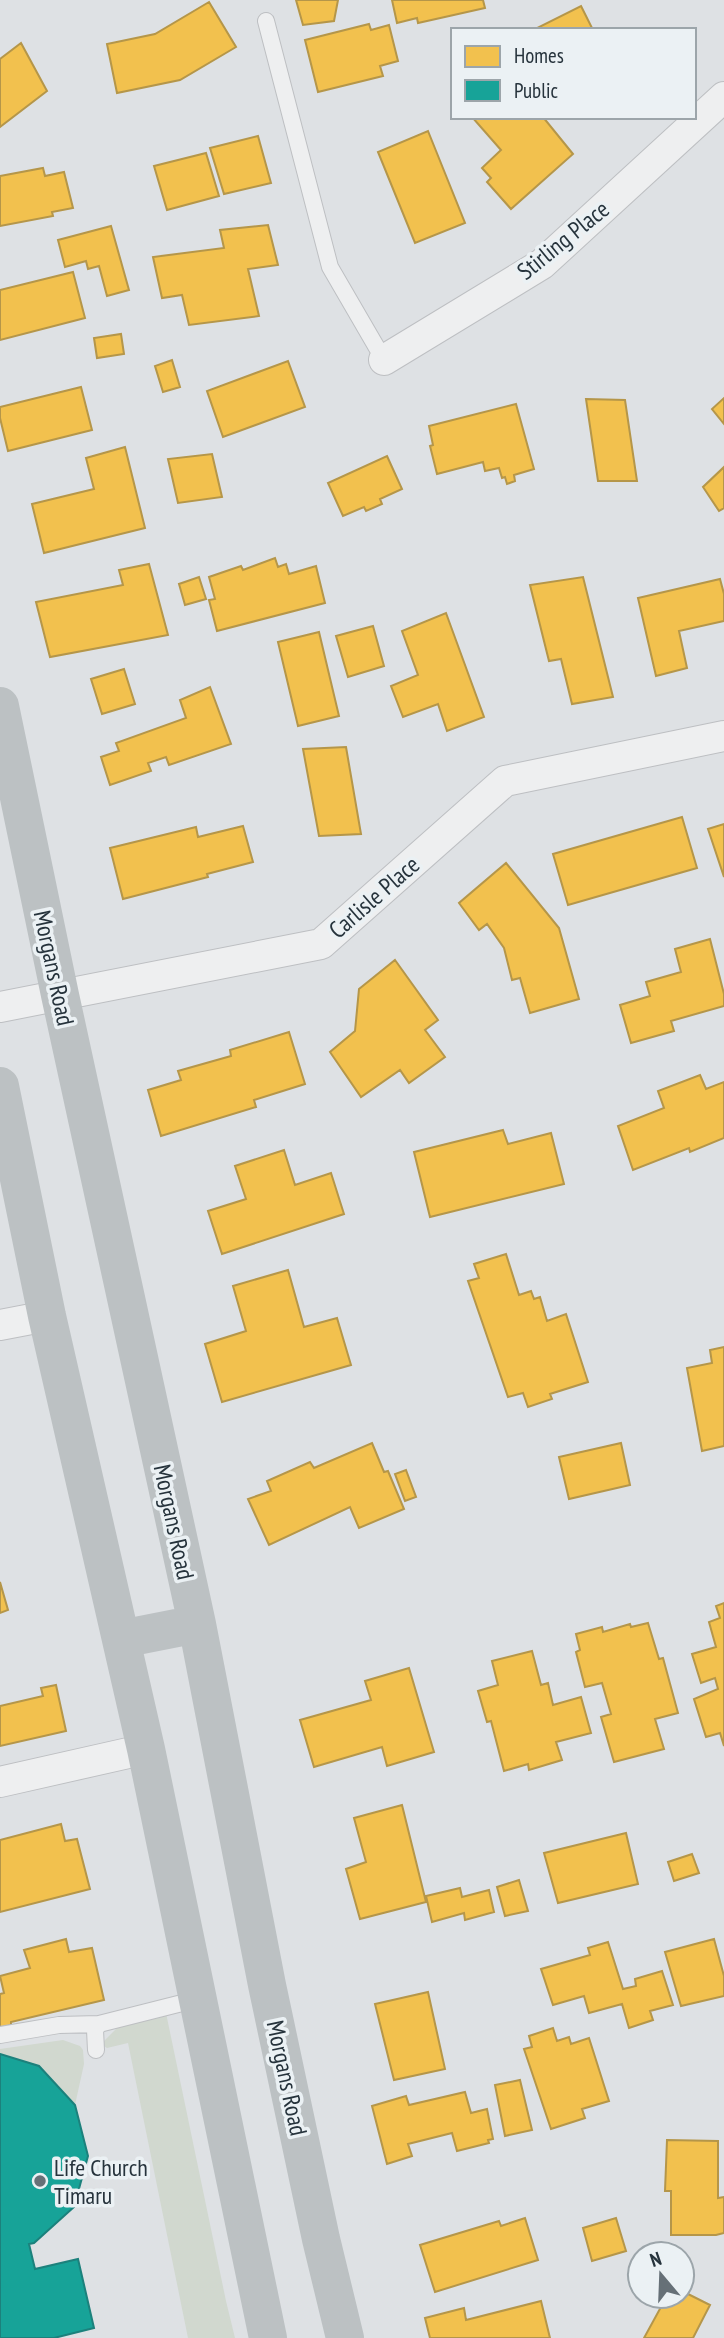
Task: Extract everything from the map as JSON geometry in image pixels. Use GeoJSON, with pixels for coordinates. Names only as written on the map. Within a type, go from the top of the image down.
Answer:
{"type":"FeatureCollection","features":[{"type":"Feature","properties":{"kind":"street","name":"Stirling Place"},"geometry":{"type":"LineString","coordinates":[[384,360],[542,264],[724,97]]}},
{"type":"Feature","properties":{"kind":"street","name":"Morgans Road"},"geometry":{"type":"LineString","coordinates":[[0,706],[197,1624],[267,1985],[345,2338]]}},
{"type":"Feature","properties":{"kind":"street","name":"Carlisle Place"},"geometry":{"type":"LineString","coordinates":[[0,1007],[321,944],[505,782],[724,736]]}},
{"type":"Feature","properties":{"kind":"street"},"geometry":{"type":"LineString","coordinates":[[0,1086],[47,1316],[146,1749],[268,2338]]}},
{"type":"Feature","properties":{"kind":"street"},"geometry":{"type":"LineString","coordinates":[[0,1325],[47,1316]]}},
{"type":"Feature","properties":{"kind":"street"},"geometry":{"type":"LineString","coordinates":[[121,1639],[197,1624]]}},
{"type":"Feature","properties":{"kind":"street"},"geometry":{"type":"LineString","coordinates":[[0,1782],[146,1749]]}},
{"type":"Feature","properties":{"kind":"lane"},"geometry":{"type":"LineString","coordinates":[[266,21],[330,267],[384,360]]}},
{"type":"Feature","properties":{"kind":"lane"},"geometry":{"type":"LineString","coordinates":[[0,2035],[59,2025],[99,2024],[198,1999]]}},
{"type":"Feature","properties":{"kind":"lane"},"geometry":{"type":"LineString","coordinates":[[96,2050],[95,2030],[99,2024]]}},
{"type":"Feature","properties":{"kind":"shaded area"},"geometry":{"type":"Polygon","coordinates":[[[166,2013],[235,2338],[188,2338],[128,2043],[107,2048],[104,2046],[104,2041],[118,2027],[166,2013]]]}},
{"type":"Feature","properties":{"kind":"shaded area"},"geometry":{"type":"Polygon","coordinates":[[[63,2040],[80,2046],[83,2050],[84,2064],[75,2105],[39,2066],[0,2054],[0,2049],[63,2040]]]}},
{"type":"Feature","properties":{"kind":"building: Homes"},"geometry":{"type":"Polygon","coordinates":[[[296,0],[338,0],[334,21],[303,25],[296,0]]]}},
{"type":"Feature","properties":{"kind":"building: Homes"},"geometry":{"type":"Polygon","coordinates":[[[392,0],[483,0],[485,8],[418,23],[417,18],[397,23],[392,0]]]}},
{"type":"Feature","properties":{"kind":"building: Homes"},"geometry":{"type":"Polygon","coordinates":[[[209,2],[236,47],[180,80],[117,93],[107,44],[155,34],[209,2]]]}},
{"type":"Feature","properties":{"kind":"building: Homes"},"geometry":{"type":"Polygon","coordinates":[[[581,6],[592,28],[537,28],[581,6]]]}},
{"type":"Feature","properties":{"kind":"building: Homes"},"geometry":{"type":"Polygon","coordinates":[[[369,24],[371,30],[389,25],[398,61],[380,66],[383,76],[318,92],[305,40],[369,24]]]}},
{"type":"Feature","properties":{"kind":"building: Homes"},"geometry":{"type":"Polygon","coordinates":[[[21,43],[47,91],[0,127],[0,59],[21,43]]]}},
{"type":"Feature","properties":{"kind":"building: Homes"},"geometry":{"type":"Polygon","coordinates":[[[474,119],[545,119],[573,154],[511,209],[487,182],[491,178],[482,168],[501,150],[474,119]]]}},
{"type":"Feature","properties":{"kind":"building: Homes"},"geometry":{"type":"Polygon","coordinates":[[[428,131],[465,223],[415,243],[378,152],[428,131]]]}},
{"type":"Feature","properties":{"kind":"building: Homes"},"geometry":{"type":"Polygon","coordinates":[[[258,136],[271,183],[224,194],[210,148],[258,136]]]}},
{"type":"Feature","properties":{"kind":"building: Homes"},"geometry":{"type":"Polygon","coordinates":[[[206,153],[219,196],[167,210],[154,166],[206,153]]]}},
{"type":"Feature","properties":{"kind":"building: Homes"},"geometry":{"type":"Polygon","coordinates":[[[43,168],[45,176],[64,172],[73,208],[52,212],[53,216],[0,226],[0,176],[43,168]]]}},
{"type":"Feature","properties":{"kind":"building: Homes"},"geometry":{"type":"Polygon","coordinates":[[[268,225],[278,265],[248,269],[259,316],[189,325],[182,295],[162,298],[153,257],[224,248],[220,230],[268,225]]]}},
{"type":"Feature","properties":{"kind":"building: Homes"},"geometry":{"type":"Polygon","coordinates":[[[111,226],[129,290],[107,296],[99,266],[88,269],[86,261],[65,267],[58,240],[111,226]]]}},
{"type":"Feature","properties":{"kind":"building: Homes"},"geometry":{"type":"Polygon","coordinates":[[[73,272],[85,318],[0,340],[0,290],[73,272]]]}},
{"type":"Feature","properties":{"kind":"building: Homes"},"geometry":{"type":"Polygon","coordinates":[[[121,334],[124,354],[97,358],[94,338],[121,334]]]}},
{"type":"Feature","properties":{"kind":"building: Homes"},"geometry":{"type":"Polygon","coordinates":[[[172,360],[180,387],[163,392],[155,366],[172,360]]]}},
{"type":"Feature","properties":{"kind":"building: Homes"},"geometry":{"type":"Polygon","coordinates":[[[288,361],[305,407],[223,437],[207,391],[288,361]]]}},
{"type":"Feature","properties":{"kind":"building: Homes"},"geometry":{"type":"Polygon","coordinates":[[[81,387],[92,430],[8,451],[0,407],[81,387]]]}},
{"type":"Feature","properties":{"kind":"building: Homes"},"geometry":{"type":"Polygon","coordinates":[[[724,398],[724,424],[712,409],[724,398]]]}},
{"type":"Feature","properties":{"kind":"building: Homes"},"geometry":{"type":"Polygon","coordinates":[[[586,399],[625,400],[637,481],[598,481],[586,399]]]}},
{"type":"Feature","properties":{"kind":"building: Homes"},"geometry":{"type":"Polygon","coordinates":[[[516,404],[534,469],[514,475],[515,481],[507,484],[499,468],[485,471],[483,462],[437,474],[430,446],[433,445],[429,426],[516,404]]]}},
{"type":"Feature","properties":{"kind":"building: Homes"},"geometry":{"type":"Polygon","coordinates":[[[125,447],[145,528],[44,553],[32,504],[94,489],[86,458],[125,447]]]}},
{"type":"Feature","properties":{"kind":"building: Homes"},"geometry":{"type":"Polygon","coordinates":[[[212,454],[222,497],[178,503],[168,459],[212,454]]]}},
{"type":"Feature","properties":{"kind":"building: Homes"},"geometry":{"type":"Polygon","coordinates":[[[387,456],[402,489],[380,499],[382,504],[366,511],[364,507],[343,516],[328,483],[387,456]]]}},
{"type":"Feature","properties":{"kind":"building: Homes"},"geometry":{"type":"Polygon","coordinates":[[[724,467],[724,508],[719,511],[703,487],[724,467]]]}},
{"type":"Feature","properties":{"kind":"building: Homes"},"geometry":{"type":"Polygon","coordinates":[[[275,558],[278,567],[286,564],[289,574],[316,566],[325,603],[217,631],[209,600],[215,599],[209,577],[241,566],[243,570],[275,558]]]}},
{"type":"Feature","properties":{"kind":"building: Homes"},"geometry":{"type":"Polygon","coordinates":[[[149,564],[168,635],[50,657],[36,602],[123,585],[119,570],[149,564]]]}},
{"type":"Feature","properties":{"kind":"building: Homes"},"geometry":{"type":"Polygon","coordinates":[[[199,577],[206,599],[185,605],[179,584],[199,577]]]}},
{"type":"Feature","properties":{"kind":"building: Homes"},"geometry":{"type":"Polygon","coordinates":[[[583,577],[613,697],[572,704],[561,659],[549,661],[530,585],[583,577]]]}},
{"type":"Feature","properties":{"kind":"building: Homes"},"geometry":{"type":"Polygon","coordinates":[[[720,579],[724,594],[724,621],[679,631],[687,668],[656,676],[638,598],[720,579]]]}},
{"type":"Feature","properties":{"kind":"building: Homes"},"geometry":{"type":"Polygon","coordinates":[[[446,613],[484,717],[447,731],[438,704],[403,717],[391,686],[418,675],[402,631],[446,613]]]}},
{"type":"Feature","properties":{"kind":"building: Homes"},"geometry":{"type":"Polygon","coordinates":[[[373,626],[384,666],[348,677],[336,636],[373,626]]]}},
{"type":"Feature","properties":{"kind":"building: Homes"},"geometry":{"type":"Polygon","coordinates":[[[319,632],[339,716],[298,726],[278,642],[319,632]]]}},
{"type":"Feature","properties":{"kind":"building: Homes"},"geometry":{"type":"Polygon","coordinates":[[[124,669],[135,704],[102,714],[91,679],[124,669]]]}},
{"type":"Feature","properties":{"kind":"building: Homes"},"geometry":{"type":"Polygon","coordinates":[[[210,687],[231,744],[169,765],[166,757],[148,763],[151,771],[110,785],[101,757],[119,751],[116,743],[186,718],[180,700],[210,687]]]}},
{"type":"Feature","properties":{"kind":"building: Homes"},"geometry":{"type":"Polygon","coordinates":[[[346,747],[361,834],[319,836],[303,749],[346,747]]]}},
{"type":"Feature","properties":{"kind":"building: Homes"},"geometry":{"type":"Polygon","coordinates":[[[682,817],[697,868],[568,905],[553,854],[682,817]]]}},
{"type":"Feature","properties":{"kind":"building: Homes"},"geometry":{"type":"Polygon","coordinates":[[[724,824],[724,877],[708,829],[724,824]]]}},
{"type":"Feature","properties":{"kind":"building: Homes"},"geometry":{"type":"Polygon","coordinates":[[[243,826],[253,862],[207,874],[208,877],[123,899],[110,848],[196,827],[198,837],[243,826]]]}},
{"type":"Feature","properties":{"kind":"building: Homes"},"geometry":{"type":"Polygon","coordinates":[[[506,863],[559,928],[579,999],[530,1013],[520,978],[512,980],[504,948],[487,924],[479,930],[459,903],[506,863]]]}},
{"type":"Feature","properties":{"kind":"building: Homes"},"geometry":{"type":"Polygon","coordinates":[[[710,939],[724,994],[724,1006],[671,1021],[674,1031],[631,1043],[620,1005],[650,996],[646,982],[681,972],[675,949],[710,939]]]}},
{"type":"Feature","properties":{"kind":"building: Homes"},"geometry":{"type":"Polygon","coordinates":[[[395,960],[438,1020],[425,1030],[445,1057],[409,1083],[400,1070],[361,1097],[330,1052],[355,1031],[359,989],[395,960]]]}},
{"type":"Feature","properties":{"kind":"building: Homes"},"geometry":{"type":"Polygon","coordinates":[[[289,1032],[305,1084],[254,1100],[256,1107],[161,1136],[148,1090],[181,1080],[178,1071],[231,1056],[230,1050],[289,1032]]]}},
{"type":"Feature","properties":{"kind":"building: Homes"},"geometry":{"type":"Polygon","coordinates":[[[700,1075],[706,1089],[724,1082],[724,1138],[690,1152],[689,1148],[633,1170],[618,1126],[664,1108],[658,1091],[700,1075]]]}},
{"type":"Feature","properties":{"kind":"building: Homes"},"geometry":{"type":"Polygon","coordinates":[[[503,1130],[508,1144],[551,1133],[564,1184],[430,1217],[414,1152],[503,1130]]]}},
{"type":"Feature","properties":{"kind":"building: Homes"},"geometry":{"type":"Polygon","coordinates":[[[284,1150],[295,1185],[331,1173],[344,1214],[222,1254],[208,1211],[246,1199],[235,1166],[284,1150]]]}},
{"type":"Feature","properties":{"kind":"building: Homes"},"geometry":{"type":"Polygon","coordinates":[[[506,1254],[519,1295],[531,1291],[534,1299],[540,1297],[547,1321],[566,1314],[588,1382],[550,1394],[552,1399],[528,1407],[523,1393],[508,1397],[468,1281],[479,1278],[474,1264],[506,1254]]]}},
{"type":"Feature","properties":{"kind":"building: Homes"},"geometry":{"type":"Polygon","coordinates":[[[288,1270],[304,1327],[337,1318],[351,1365],[222,1402],[205,1344],[246,1331],[233,1286],[288,1270]]]}},
{"type":"Feature","properties":{"kind":"building: Homes"},"geometry":{"type":"Polygon","coordinates":[[[724,1347],[724,1446],[702,1451],[687,1368],[712,1363],[710,1350],[724,1347]]]}},
{"type":"Feature","properties":{"kind":"building: Homes"},"geometry":{"type":"Polygon","coordinates":[[[372,1443],[384,1472],[388,1471],[404,1509],[359,1528],[350,1507],[269,1545],[248,1499],[271,1491],[267,1481],[310,1462],[314,1468],[372,1443]]]}},
{"type":"Feature","properties":{"kind":"building: Homes"},"geometry":{"type":"Polygon","coordinates":[[[621,1443],[630,1485],[569,1499],[559,1457],[621,1443]]]}},
{"type":"Feature","properties":{"kind":"building: Homes"},"geometry":{"type":"Polygon","coordinates":[[[406,1470],[416,1497],[405,1501],[395,1474],[406,1470]]]}},
{"type":"Feature","properties":{"kind":"building: Homes"},"geometry":{"type":"Polygon","coordinates":[[[0,1582],[8,1610],[0,1613],[0,1582]]]}},
{"type":"Feature","properties":{"kind":"building: Homes"},"geometry":{"type":"Polygon","coordinates":[[[724,1603],[724,1746],[720,1733],[706,1737],[694,1699],[718,1689],[715,1678],[701,1683],[692,1654],[716,1647],[709,1622],[720,1618],[716,1606],[724,1603]]]}},
{"type":"Feature","properties":{"kind":"building: Homes"},"geometry":{"type":"Polygon","coordinates":[[[648,1623],[659,1659],[663,1658],[678,1713],[655,1719],[664,1749],[614,1762],[601,1717],[611,1714],[602,1683],[585,1687],[576,1652],[580,1650],[576,1634],[602,1627],[603,1632],[630,1624],[631,1627],[648,1623]]]}},
{"type":"Feature","properties":{"kind":"building: Homes"},"geometry":{"type":"Polygon","coordinates":[[[532,1651],[541,1685],[548,1683],[553,1705],[581,1697],[591,1733],[556,1742],[562,1760],[529,1770],[528,1764],[504,1771],[491,1721],[487,1722],[478,1691],[498,1685],[492,1661],[532,1651]]]}},
{"type":"Feature","properties":{"kind":"building: Homes"},"geometry":{"type":"Polygon","coordinates":[[[409,1668],[434,1752],[387,1766],[382,1747],[314,1767],[300,1720],[371,1700],[365,1681],[409,1668]]]}},
{"type":"Feature","properties":{"kind":"building: Homes"},"geometry":{"type":"Polygon","coordinates":[[[56,1685],[66,1731],[0,1746],[0,1706],[43,1696],[41,1688],[56,1685]]]}},
{"type":"Feature","properties":{"kind":"building: Homes"},"geometry":{"type":"Polygon","coordinates":[[[402,1805],[426,1902],[360,1919],[346,1869],[366,1862],[354,1818],[402,1805]]]}},
{"type":"Feature","properties":{"kind":"building: Homes"},"geometry":{"type":"Polygon","coordinates":[[[61,1824],[65,1841],[77,1839],[90,1889],[0,1912],[0,1840],[61,1824]]]}},
{"type":"Feature","properties":{"kind":"building: Homes"},"geometry":{"type":"Polygon","coordinates":[[[626,1833],[638,1884],[558,1903],[544,1853],[626,1833]]]}},
{"type":"Feature","properties":{"kind":"building: Homes"},"geometry":{"type":"Polygon","coordinates":[[[692,1854],[699,1873],[674,1881],[668,1862],[692,1854]]]}},
{"type":"Feature","properties":{"kind":"building: Homes"},"geometry":{"type":"Polygon","coordinates":[[[519,1880],[528,1911],[505,1916],[497,1887],[519,1880]]]}},
{"type":"Feature","properties":{"kind":"building: Homes"},"geometry":{"type":"Polygon","coordinates":[[[460,1888],[462,1897],[489,1890],[494,1912],[465,1920],[464,1913],[432,1922],[426,1896],[460,1888]]]}},
{"type":"Feature","properties":{"kind":"building: Homes"},"geometry":{"type":"Polygon","coordinates":[[[66,1939],[69,1952],[92,1948],[104,2000],[11,2022],[11,2025],[0,2028],[0,1994],[4,1993],[0,1976],[30,1968],[24,1950],[66,1939]]]}},
{"type":"Feature","properties":{"kind":"building: Homes"},"geometry":{"type":"Polygon","coordinates":[[[714,1939],[724,1976],[724,1996],[681,2006],[665,1952],[714,1939]]]}},
{"type":"Feature","properties":{"kind":"building: Homes"},"geometry":{"type":"Polygon","coordinates":[[[608,1942],[623,1989],[636,1986],[635,1979],[662,1971],[673,2005],[650,2011],[653,2020],[629,2028],[622,2004],[589,2013],[584,1996],[553,2005],[541,1969],[590,1955],[588,1948],[608,1942]]]}},
{"type":"Feature","properties":{"kind":"building: Homes"},"geometry":{"type":"Polygon","coordinates":[[[428,1992],[445,2069],[394,2080],[375,2004],[428,1992]]]}},
{"type":"Feature","properties":{"kind":"building: Homes"},"geometry":{"type":"Polygon","coordinates":[[[553,2028],[557,2041],[569,2037],[571,2044],[589,2038],[609,2101],[582,2109],[585,2118],[551,2129],[524,2049],[532,2047],[529,2036],[553,2028]]]}},
{"type":"Feature","properties":{"kind":"building: Homes"},"geometry":{"type":"Polygon","coordinates":[[[520,2080],[532,2130],[505,2136],[495,2085],[520,2080]]]}},
{"type":"Feature","properties":{"kind":"building: Homes"},"geometry":{"type":"Polygon","coordinates":[[[465,2092],[471,2113],[487,2109],[493,2139],[488,2140],[489,2143],[457,2151],[452,2133],[408,2144],[412,2156],[387,2164],[372,2106],[406,2096],[409,2105],[465,2092]]]}},
{"type":"Feature","properties":{"kind":"building: Homes"},"geometry":{"type":"Polygon","coordinates":[[[667,2140],[718,2141],[718,2198],[724,2197],[724,2233],[671,2235],[671,2191],[665,2191],[667,2140]]]}},
{"type":"Feature","properties":{"kind":"building: Homes"},"geometry":{"type":"Polygon","coordinates":[[[525,2218],[538,2260],[435,2292],[420,2245],[499,2221],[501,2226],[525,2218]]]}},
{"type":"Feature","properties":{"kind":"building: Homes"},"geometry":{"type":"Polygon","coordinates":[[[616,2218],[626,2251],[592,2261],[583,2228],[616,2218]]]}},
{"type":"Feature","properties":{"kind":"building: Homes"},"geometry":{"type":"Polygon","coordinates":[[[696,2298],[710,2305],[693,2338],[644,2338],[659,2310],[696,2310],[696,2298]]]}},
{"type":"Feature","properties":{"kind":"building: Homes"},"geometry":{"type":"Polygon","coordinates":[[[541,2301],[550,2338],[430,2338],[425,2318],[464,2308],[466,2320],[541,2301]]]}},
{"type":"Feature","properties":{"kind":"building: Public","name":"Life Church Timaru"},"geometry":{"type":"Polygon","coordinates":[[[0,2054],[39,2066],[75,2105],[88,2156],[74,2207],[34,2243],[29,2244],[35,2269],[78,2259],[94,2328],[54,2338],[0,2338],[0,2054]]]}},
{"type":"Feature","properties":{"kind":"place","name":"Life Church Timaru"},"geometry":{"type":"Point","coordinates":[40,2181]}}]}
